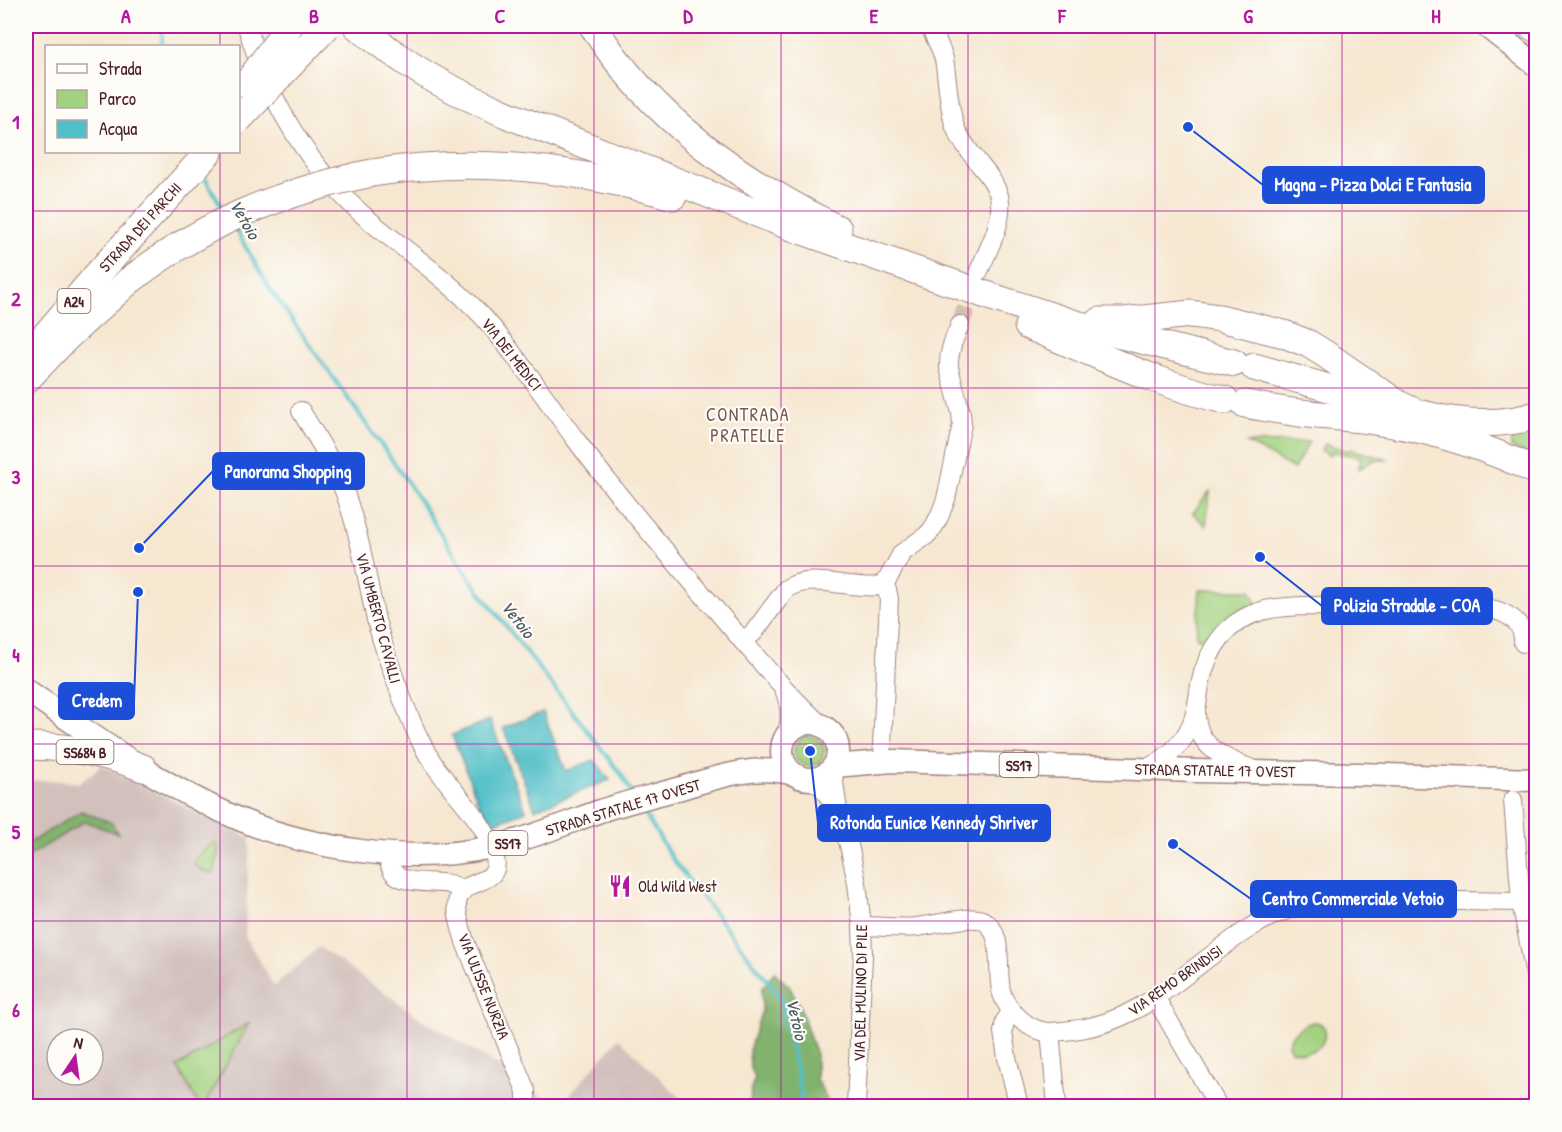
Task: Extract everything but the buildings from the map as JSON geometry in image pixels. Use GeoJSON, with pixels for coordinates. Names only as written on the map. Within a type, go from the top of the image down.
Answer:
{"type":"FeatureCollection","features":[{"type":"Feature","properties":{"kind":"highway"},"geometry":{"type":"LineString","coordinates":[[243,89],[289,26]]}},
{"type":"Feature","properties":{"kind":"highway"},"geometry":{"type":"LineString","coordinates":[[243,89],[303,26]]}},
{"type":"Feature","properties":{"kind":"highway"},"geometry":{"type":"LineString","coordinates":[[240,118],[327,26]]}},
{"type":"Feature","properties":{"kind":"highway"},"geometry":{"type":"LineString","coordinates":[[357,26],[400,59],[464,95],[516,118],[952,290]]}},
{"type":"Feature","properties":{"kind":"highway"},"geometry":{"type":"LineString","coordinates":[[593,26],[615,60],[634,81],[677,124],[717,158],[768,191],[823,222],[952,290],[1027,326],[1156,380],[1192,392],[1294,412],[1399,425],[1447,437],[1494,453],[1536,471]]}},
{"type":"Feature","properties":{"kind":"highway","name":"STRADA DEI PARCHI"},"geometry":{"type":"LineString","coordinates":[[26,358],[184,153]]}},
{"type":"Feature","properties":{"kind":"highway","name":"STRADA DEI PARCHI"},"geometry":{"type":"LineString","coordinates":[[26,332],[118,238],[208,153]]}},
{"type":"Feature","properties":{"kind":"highway"},"geometry":{"type":"LineString","coordinates":[[26,380],[67,337],[129,281],[168,252],[234,216],[306,188],[372,173],[406,167],[472,164],[540,168],[617,182],[699,204],[952,290],[1086,327],[1244,365],[1415,412],[1454,421],[1478,422],[1517,420],[1536,416]]}},
{"type":"Feature","properties":{"kind":"highway"},"geometry":{"type":"LineString","coordinates":[[1034,311],[1069,318],[1106,321],[1182,314],[1199,315],[1284,334],[1309,344],[1398,404],[1415,412]]}},
{"type":"Feature","properties":{"kind":"highway","name":"SS684 B"},"geometry":{"type":"LineString","coordinates":[[26,746],[96,754],[143,768]]}},
{"type":"Feature","properties":{"kind":"main road"},"geometry":{"type":"LineString","coordinates":[[1486,26],[1536,65]]}},
{"type":"Feature","properties":{"kind":"main road","name":"STRADA STATALE 17 OVEST"},"geometry":{"type":"LineString","coordinates":[[26,675],[162,768],[212,796],[269,821],[327,840],[381,853]]}},
{"type":"Feature","properties":{"kind":"main road","name":"STRADA STATALE 17 OVEST"},"geometry":{"type":"LineString","coordinates":[[26,690],[143,768],[206,804],[249,823],[307,842],[381,853],[448,853],[491,848],[621,804],[731,774],[768,770],[801,777]]}},
{"type":"Feature","properties":{"kind":"main road","name":"SS17"},"geometry":{"type":"LineString","coordinates":[[785,739],[794,728],[802,724],[809,723],[827,731]]}},
{"type":"Feature","properties":{"kind":"main road"},"geometry":{"type":"LineString","coordinates":[[827,731],[838,749],[837,760],[833,767]]}},
{"type":"Feature","properties":{"kind":"main road","name":"STRADA STATALE 17 OVEST"},"geometry":{"type":"LineString","coordinates":[[827,731],[858,750],[887,754],[1196,771],[1536,778]]}},
{"type":"Feature","properties":{"kind":"main road"},"geometry":{"type":"LineString","coordinates":[[785,739],[782,749],[783,760],[788,769],[801,777]]}},
{"type":"Feature","properties":{"kind":"main road","name":"STRADA STATALE 17 OVEST"},"geometry":{"type":"LineString","coordinates":[[731,774],[773,752],[785,739]]}},
{"type":"Feature","properties":{"kind":"main road","name":"STRADA STATALE 17 OVEST"},"geometry":{"type":"LineString","coordinates":[[833,767],[887,754]]}},
{"type":"Feature","properties":{"kind":"main road","name":"SS17"},"geometry":{"type":"LineString","coordinates":[[801,777],[822,776],[833,767]]}},
{"type":"Feature","properties":{"kind":"street","name":"VIA DEI MEDICI"},"geometry":{"type":"LineString","coordinates":[[247,26],[273,92],[317,168],[368,219],[475,308],[510,350],[640,521],[784,687],[827,731]]}},
{"type":"Feature","properties":{"kind":"street"},"geometry":{"type":"LineString","coordinates":[[930,26],[944,59],[950,106],[959,138],[987,173],[999,195],[999,218],[979,271]]}},
{"type":"Feature","properties":{"kind":"street"},"geometry":{"type":"LineString","coordinates":[[1524,26],[1536,34]]}},
{"type":"Feature","properties":{"kind":"street"},"geometry":{"type":"LineString","coordinates":[[744,642],[786,589],[800,582],[877,587],[889,577],[902,553],[933,528],[946,499],[962,424],[948,362],[960,325]]}},
{"type":"Feature","properties":{"kind":"street","name":"VIA UMBERTO CAVALLI"},"geometry":{"type":"LineString","coordinates":[[301,411],[329,460],[346,496],[384,647],[414,728],[435,767],[481,824],[491,848]]}},
{"type":"Feature","properties":{"kind":"street"},"geometry":{"type":"LineString","coordinates":[[883,584],[888,590],[889,599],[887,754]]}},
{"type":"Feature","properties":{"kind":"street"},"geometry":{"type":"LineString","coordinates":[[1259,771],[1218,754],[1196,733],[1197,707],[1203,673],[1211,652],[1218,641],[1239,621],[1252,614],[1272,609],[1308,606],[1479,607],[1495,610],[1514,620],[1521,629],[1523,643]]}},
{"type":"Feature","properties":{"kind":"street","name":"VIA DEI MEDICI"},"geometry":{"type":"LineString","coordinates":[[784,687],[791,717],[785,739]]}},
{"type":"Feature","properties":{"kind":"street"},"geometry":{"type":"LineString","coordinates":[[1146,769],[1161,761],[1180,743],[1196,733]]}},
{"type":"Feature","properties":{"kind":"street"},"geometry":{"type":"LineString","coordinates":[[1196,733],[1185,740],[1184,755],[1188,764],[1196,771]]}},
{"type":"Feature","properties":{"kind":"street","name":"VIA DEL MULINO DI PILE"},"geometry":{"type":"LineString","coordinates":[[833,767],[838,811],[849,845],[861,905],[863,955],[856,1107]]}},
{"type":"Feature","properties":{"kind":"street","name":"VIA DEL MULINO DI PILE"},"geometry":{"type":"LineString","coordinates":[[801,777],[822,787],[838,811]]}},
{"type":"Feature","properties":{"kind":"street"},"geometry":{"type":"LineString","coordinates":[[1513,800],[1521,902],[1536,979]]}},
{"type":"Feature","properties":{"kind":"street"},"geometry":{"type":"LineString","coordinates":[[381,853],[390,868],[398,875],[417,883],[447,883],[462,891],[467,886],[488,879],[493,874],[496,858],[491,848]]}},
{"type":"Feature","properties":{"kind":"street","name":"VIA ULISSE NURZIA"},"geometry":{"type":"LineString","coordinates":[[462,891],[457,905],[465,942],[526,1091],[526,1107]]}},
{"type":"Feature","properties":{"kind":"street","name":"VIA REMO BRINDISI"},"geometry":{"type":"LineString","coordinates":[[862,926],[915,927],[969,919],[984,921],[995,935],[999,983],[1005,1002],[1031,1027],[1050,1032],[1080,1029],[1112,1021],[1133,1012],[1255,925],[1279,913],[1303,905],[1336,899],[1521,902]]}},
{"type":"Feature","properties":{"kind":"street"},"geometry":{"type":"LineString","coordinates":[[1155,997],[1218,1107]]}},
{"type":"Feature","properties":{"kind":"street"},"geometry":{"type":"LineString","coordinates":[[1012,1011],[1005,1021],[1003,1032],[1019,1107]]}},
{"type":"Feature","properties":{"kind":"street"},"geometry":{"type":"LineString","coordinates":[[1050,1032],[1058,1107]]}},
{"type":"Feature","properties":{"kind":"shaded area"},"geometry":{"type":"Polygon","coordinates":[[[102,765],[250,838],[245,936],[274,986],[319,947],[420,1018],[504,1069],[556,1106],[26,1106],[26,781],[52,780],[80,783],[102,765]]]}},
{"type":"Feature","properties":{"kind":"shaded area"},"geometry":{"type":"Polygon","coordinates":[[[619,1038],[688,1106],[560,1106],[619,1038]]]}},
{"type":"Feature","properties":{"kind":"green space"},"geometry":{"type":"Polygon","coordinates":[[[1528,430],[1536,435],[1536,452],[1531,457],[1512,448],[1515,434],[1528,430]]]}},
{"type":"Feature","properties":{"kind":"green space"},"geometry":{"type":"Polygon","coordinates":[[[1309,442],[1294,469],[1247,443],[1309,442]]]}},
{"type":"Feature","properties":{"kind":"green space"},"geometry":{"type":"Polygon","coordinates":[[[1325,444],[1389,460],[1374,460],[1359,469],[1361,457],[1332,452],[1330,456],[1321,450],[1325,444]]]}},
{"type":"Feature","properties":{"kind":"green space"},"geometry":{"type":"Polygon","coordinates":[[[1210,491],[1206,526],[1193,513],[1210,491]]]}},
{"type":"Feature","properties":{"kind":"green space"},"geometry":{"type":"Polygon","coordinates":[[[1200,590],[1251,590],[1256,603],[1229,618],[1208,641],[1196,637],[1200,590]]]}},
{"type":"Feature","properties":{"kind":"green space"},"geometry":{"type":"Polygon","coordinates":[[[809,736],[820,740],[824,751],[820,762],[809,766],[798,762],[794,751],[798,740],[809,736]]]}},
{"type":"Feature","properties":{"kind":"green space"},"geometry":{"type":"Polygon","coordinates":[[[81,811],[112,823],[118,834],[85,821],[26,858],[26,845],[81,811]]]}},
{"type":"Feature","properties":{"kind":"green space"},"geometry":{"type":"Polygon","coordinates":[[[214,844],[218,849],[215,870],[213,873],[205,872],[194,863],[202,852],[214,844]]]}},
{"type":"Feature","properties":{"kind":"green space"},"geometry":{"type":"Polygon","coordinates":[[[774,972],[789,986],[799,1004],[816,1055],[816,1079],[826,1097],[828,1106],[750,1106],[751,1088],[755,1078],[750,1068],[749,1050],[762,1010],[762,988],[774,972]]]}},
{"type":"Feature","properties":{"kind":"green space"},"geometry":{"type":"Polygon","coordinates":[[[1313,1022],[1320,1023],[1325,1029],[1325,1036],[1319,1046],[1309,1052],[1291,1050],[1288,1044],[1291,1036],[1313,1022]]]}},
{"type":"Feature","properties":{"kind":"green space"},"geometry":{"type":"Polygon","coordinates":[[[249,1023],[204,1106],[200,1106],[177,1067],[249,1023]]]}},
{"type":"Feature","properties":{"kind":"water"},"geometry":{"type":"Polygon","coordinates":[[[543,712],[566,771],[594,760],[610,780],[535,809],[503,728],[543,712]]]}},
{"type":"Feature","properties":{"kind":"water"},"geometry":{"type":"Polygon","coordinates":[[[490,720],[526,811],[494,823],[479,804],[452,735],[490,720]]]}},
{"type":"Feature","properties":{"kind":"waterway","name":"Vetoio"},"geometry":{"type":"LineString","coordinates":[[162,26],[162,45]]}},
{"type":"Feature","properties":{"kind":"waterway","name":"Vetoio"},"geometry":{"type":"LineString","coordinates":[[202,173],[224,210]]}},
{"type":"Feature","properties":{"kind":"waterway","name":"Vetoio"},"geometry":{"type":"LineString","coordinates":[[234,227],[272,292],[407,481],[472,582],[621,774],[633,795]]}},
{"type":"Feature","properties":{"kind":"waterway","name":"Vetoio"},"geometry":{"type":"LineString","coordinates":[[640,806],[673,860],[781,998],[801,1093],[801,1106]]}},
{"type":"Feature","properties":{"kind":"tunnel"},"geometry":{"type":"LineString","coordinates":[[960,325],[976,281]]}},
{"type":"Feature","properties":{"kind":"place","name":"Magna - Pizza Dolci E Fantasia"},"geometry":{"type":"Point","coordinates":[1188,127]}},
{"type":"Feature","properties":{"kind":"place","name":"Panorama Shopping"},"geometry":{"type":"Point","coordinates":[139,548]}},
{"type":"Feature","properties":{"kind":"place","name":"Polizia Stradale - COA"},"geometry":{"type":"Point","coordinates":[1260,557]}},
{"type":"Feature","properties":{"kind":"place","name":"Credem"},"geometry":{"type":"Point","coordinates":[138,592]}},
{"type":"Feature","properties":{"kind":"place","name":"Rotonda Eunice Kennedy Shriver"},"geometry":{"type":"Point","coordinates":[810,751]}},
{"type":"Feature","properties":{"kind":"place","name":"Centro Commerciale Vetoio"},"geometry":{"type":"Point","coordinates":[1173,844]}},
{"type":"Feature","properties":{"kind":"place","name":"Old Wild West"},"geometry":{"type":"Point","coordinates":[620,886]}},
{"type":"Feature","properties":{"kind":"district","name":"CONTRADA PRATELLE"},"geometry":{"type":"Point","coordinates":[748,424]}}]}
